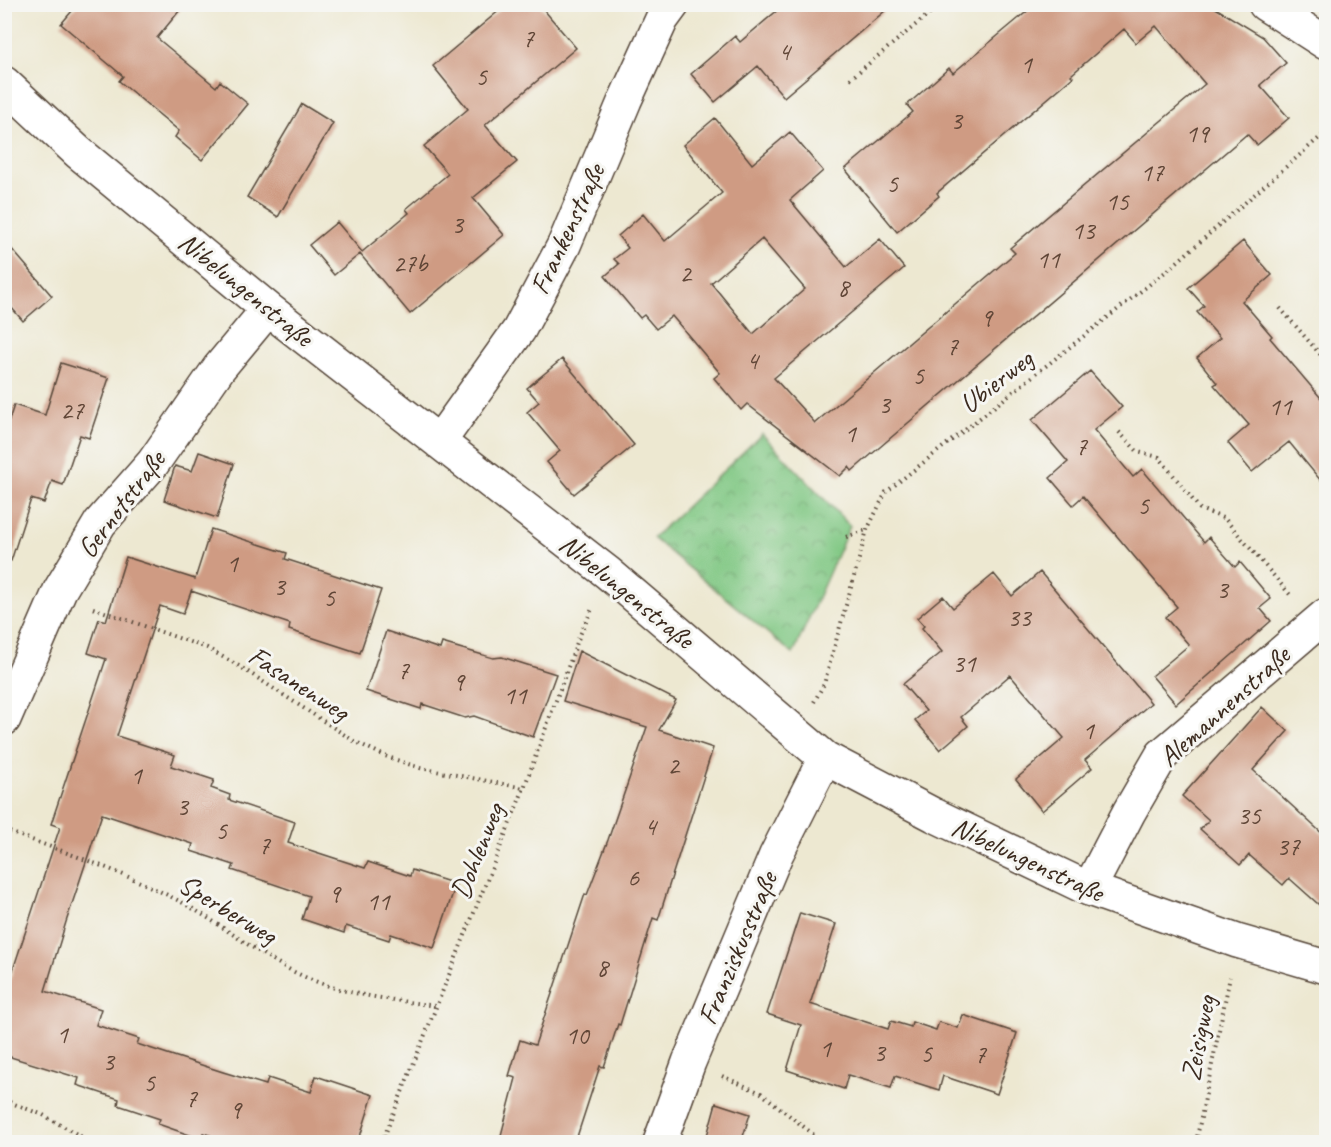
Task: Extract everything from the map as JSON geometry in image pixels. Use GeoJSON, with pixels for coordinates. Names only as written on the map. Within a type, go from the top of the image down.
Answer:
{"type":"FeatureCollection","features":[{"type":"Feature","properties":{"kind":"street","name":"Frankenstraße"},"geometry":{"type":"LineString","coordinates":[[439,442],[519,330],[564,245],[625,100],[662,19],[673,4]]}},
{"type":"Feature","properties":{"kind":"street"},"geometry":{"type":"LineString","coordinates":[[1265,4],[1326,43]]}},
{"type":"Feature","properties":{"kind":"street","name":"Nibelungenstraße"},"geometry":{"type":"LineString","coordinates":[[4,83],[78,152],[268,309],[608,573],[825,758],[934,815],[1089,889],[1237,941],[1326,967]]}},
{"type":"Feature","properties":{"kind":"street","name":"Gernotstraße"},"geometry":{"type":"LineString","coordinates":[[4,719],[60,590],[100,523],[153,463],[219,368],[268,309]]}},
{"type":"Feature","properties":{"kind":"street","name":"Alemannenstraße"},"geometry":{"type":"LineString","coordinates":[[1089,889],[1162,755],[1321,620]]}},
{"type":"Feature","properties":{"kind":"street","name":"Franziskusstraße"},"geometry":{"type":"LineString","coordinates":[[660,1143],[689,1062],[776,855],[825,758]]}},
{"type":"Feature","properties":{"kind":"path"},"geometry":{"type":"LineString","coordinates":[[850,79],[941,4]]}},
{"type":"Feature","properties":{"kind":"path","name":"Ubierweg"},"geometry":{"type":"LineString","coordinates":[[797,734],[824,684],[867,530],[886,492],[1168,269],[1326,132]]}},
{"type":"Feature","properties":{"kind":"path"},"geometry":{"type":"LineString","coordinates":[[1280,308],[1326,361]]}},
{"type":"Feature","properties":{"kind":"path","name":"Alemannenstraße"},"geometry":{"type":"LineString","coordinates":[[1119,432],[1138,452],[1159,457],[1200,509],[1225,519],[1321,620]]}},
{"type":"Feature","properties":{"kind":"path"},"geometry":{"type":"LineString","coordinates":[[846,537],[867,530]]}},
{"type":"Feature","properties":{"kind":"path","name":"Dohlenweg"},"geometry":{"type":"LineString","coordinates":[[382,1143],[435,1006],[524,789],[579,637],[608,573]]}},
{"type":"Feature","properties":{"kind":"path","name":"Fasanenweg"},"geometry":{"type":"LineString","coordinates":[[60,590],[99,611],[207,648],[239,666],[354,741],[384,756],[453,776],[524,789]]}},
{"type":"Feature","properties":{"kind":"path","name":"Sperberweg"},"geometry":{"type":"LineString","coordinates":[[4,830],[118,872],[150,887],[182,903],[292,970],[322,984],[353,993],[435,1006]]}},
{"type":"Feature","properties":{"kind":"path","name":"Zeisigweg"},"geometry":{"type":"LineString","coordinates":[[1196,1143],[1237,941]]}},
{"type":"Feature","properties":{"kind":"path"},"geometry":{"type":"LineString","coordinates":[[689,1062],[761,1093],[823,1143]]}},
{"type":"Feature","properties":{"kind":"path"},"geometry":{"type":"LineString","coordinates":[[4,1100],[43,1115],[92,1143]]}},
{"type":"Feature","properties":{"kind":"green space"},"geometry":{"type":"Polygon","coordinates":[[[762,434],[850,526],[793,654],[653,538],[762,434]]]}},
{"type":"Feature","properties":{"kind":"building"},"geometry":{"type":"Polygon","coordinates":[[[78,4],[185,4],[157,38],[216,87],[220,81],[248,104],[202,160],[175,137],[179,131],[119,81],[123,76],[61,24],[78,4]]]}},
{"type":"Feature","properties":{"kind":"building"},"geometry":{"type":"Polygon","coordinates":[[[507,4],[539,4],[576,48],[485,125],[517,162],[473,198],[504,235],[410,314],[360,254],[334,275],[309,245],[337,222],[362,252],[409,213],[406,209],[448,174],[424,146],[468,109],[433,66],[507,4]]]}},
{"type":"Feature","properties":{"kind":"building"},"geometry":{"type":"Polygon","coordinates":[[[785,4],[893,4],[784,97],[758,66],[715,102],[691,74],[735,36],[740,42],[785,4]]]}},
{"type":"Feature","properties":{"kind":"building"},"geometry":{"type":"Polygon","coordinates":[[[1036,4],[1209,4],[1263,37],[1286,63],[1260,85],[1289,118],[1257,145],[1247,134],[852,471],[849,467],[840,476],[747,404],[741,410],[714,378],[720,373],[672,316],[656,329],[644,315],[640,318],[605,276],[619,264],[614,259],[628,248],[618,236],[643,214],[665,241],[722,193],[683,145],[715,118],[752,164],[790,132],[823,171],[790,200],[846,267],[880,239],[904,268],[774,378],[815,423],[1015,253],[1010,248],[1205,84],[1156,26],[1136,43],[1124,29],[1071,75],[1073,77],[937,193],[939,196],[897,232],[845,169],[913,112],[907,105],[949,68],[953,73],[1036,4]],[[762,239],[711,283],[753,334],[805,289],[762,239]]]}},
{"type":"Feature","properties":{"kind":"building"},"geometry":{"type":"Polygon","coordinates":[[[302,104],[333,123],[278,217],[247,197],[302,104]]]}},
{"type":"Feature","properties":{"kind":"building"},"geometry":{"type":"Polygon","coordinates":[[[4,240],[52,296],[23,321],[4,299],[4,240]]]}},
{"type":"Feature","properties":{"kind":"building"},"geometry":{"type":"Polygon","coordinates":[[[1243,241],[1272,275],[1242,301],[1326,404],[1326,487],[1289,442],[1252,472],[1228,443],[1249,425],[1214,385],[1217,383],[1197,358],[1220,338],[1197,312],[1204,306],[1188,288],[1243,241]]]}},
{"type":"Feature","properties":{"kind":"building"},"geometry":{"type":"Polygon","coordinates":[[[562,359],[634,445],[574,494],[547,462],[560,451],[527,412],[539,402],[527,388],[562,359]]]}},
{"type":"Feature","properties":{"kind":"building"},"geometry":{"type":"Polygon","coordinates":[[[61,363],[109,378],[89,438],[80,435],[63,485],[52,481],[44,503],[31,499],[11,561],[4,560],[4,435],[14,405],[45,415],[61,363]]]}},
{"type":"Feature","properties":{"kind":"building"},"geometry":{"type":"Polygon","coordinates":[[[1090,371],[1122,407],[1094,430],[1133,477],[1142,469],[1204,542],[1209,537],[1235,567],[1240,562],[1271,599],[1260,608],[1271,621],[1176,704],[1152,676],[1189,645],[1165,617],[1177,607],[1083,496],[1073,505],[1050,478],[1068,462],[1032,420],[1090,371]]]}},
{"type":"Feature","properties":{"kind":"building"},"geometry":{"type":"Polygon","coordinates":[[[199,452],[234,464],[217,518],[164,500],[175,466],[192,471],[199,452]]]}},
{"type":"Feature","properties":{"kind":"building"},"geometry":{"type":"Polygon","coordinates":[[[211,529],[287,553],[285,559],[381,590],[360,653],[289,630],[290,624],[191,591],[183,614],[160,606],[117,736],[175,755],[171,766],[214,780],[211,788],[230,795],[229,800],[295,822],[288,843],[365,868],[368,862],[410,876],[412,870],[456,884],[434,948],[391,934],[389,940],[346,926],[344,933],[302,919],[309,896],[232,870],[234,865],[191,851],[193,844],[102,814],[45,991],[101,1009],[96,1025],[139,1039],[137,1044],[223,1072],[266,1085],[268,1078],[311,1092],[316,1076],[373,1095],[358,1143],[234,1143],[203,1133],[201,1139],[158,1124],[160,1119],[118,1105],[119,1099],[77,1085],[79,1078],[4,1055],[4,997],[60,827],[51,824],[106,659],[88,653],[99,619],[106,621],[126,557],[195,579],[211,529]]]}},
{"type":"Feature","properties":{"kind":"building"},"geometry":{"type":"Polygon","coordinates":[[[1040,572],[1151,703],[1085,760],[1092,768],[1042,811],[1016,779],[1064,738],[1010,675],[961,717],[968,726],[940,750],[915,720],[926,711],[903,684],[942,652],[922,628],[924,626],[917,618],[943,596],[953,608],[994,574],[1012,596],[1040,572]]]}},
{"type":"Feature","properties":{"kind":"building"},"geometry":{"type":"Polygon","coordinates":[[[386,631],[440,649],[442,643],[493,658],[502,657],[556,674],[533,737],[474,716],[465,718],[422,704],[421,709],[366,691],[386,631]]]}},
{"type":"Feature","properties":{"kind":"building"},"geometry":{"type":"Polygon","coordinates":[[[579,651],[676,700],[659,730],[713,748],[658,920],[653,918],[620,1025],[618,1024],[604,1067],[600,1066],[575,1143],[499,1143],[516,1078],[509,1076],[520,1040],[535,1045],[585,894],[587,895],[608,840],[647,727],[563,701],[579,651]]]}},
{"type":"Feature","properties":{"kind":"building"},"geometry":{"type":"Polygon","coordinates":[[[1262,707],[1288,731],[1253,770],[1326,837],[1326,911],[1289,878],[1283,885],[1249,855],[1240,865],[1200,829],[1209,820],[1182,796],[1262,707]]]}},
{"type":"Feature","properties":{"kind":"building"},"geometry":{"type":"Polygon","coordinates":[[[800,913],[836,924],[810,1004],[888,1029],[891,1021],[911,1027],[912,1022],[936,1030],[939,1022],[958,1028],[963,1015],[1017,1033],[997,1094],[943,1076],[939,1090],[895,1076],[891,1088],[848,1075],[844,1089],[787,1070],[801,1025],[767,1014],[800,913]]]}},
{"type":"Feature","properties":{"kind":"building"},"geometry":{"type":"Polygon","coordinates":[[[716,1103],[750,1114],[741,1143],[705,1143],[716,1103]]]}}]}
